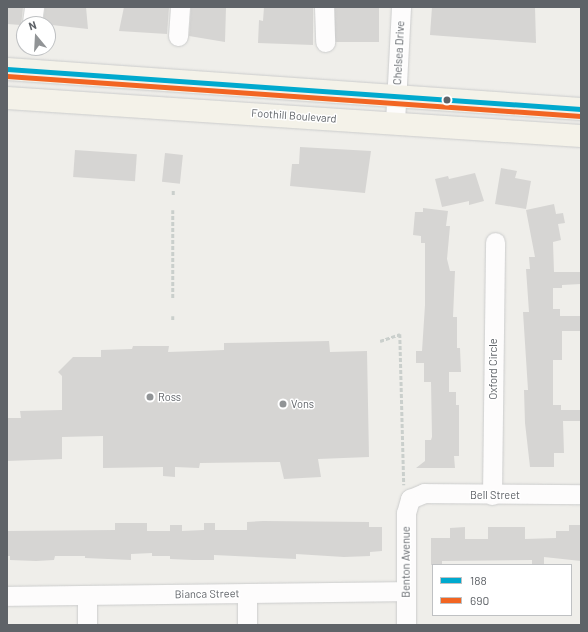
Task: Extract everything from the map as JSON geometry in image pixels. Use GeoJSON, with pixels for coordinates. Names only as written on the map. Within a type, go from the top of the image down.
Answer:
{"type":"FeatureCollection","features":[{"type":"Feature","properties":{"kind":"main road"},"geometry":{"type":"LineString","coordinates":[[7,69],[581,109]]}},
{"type":"Feature","properties":{"kind":"main road","name":"Foothill Boulevard"},"geometry":{"type":"LineString","coordinates":[[7,98],[395,122],[581,136]]}},
{"type":"Feature","properties":{"kind":"street"},"geometry":{"type":"LineString","coordinates":[[178,36],[180,7]]}},
{"type":"Feature","properties":{"kind":"street"},"geometry":{"type":"LineString","coordinates":[[324,7],[325,42]]}},
{"type":"Feature","properties":{"kind":"street","name":"Chelsea Drive"},"geometry":{"type":"LineString","coordinates":[[395,122],[402,7]]}},
{"type":"Feature","properties":{"kind":"street","name":"Oxford Circle"},"geometry":{"type":"LineString","coordinates":[[492,495],[494,242]]}},
{"type":"Feature","properties":{"kind":"street","name":"Bell Street"},"geometry":{"type":"LineString","coordinates":[[407,490],[424,494],[581,494]]}},
{"type":"Feature","properties":{"kind":"street","name":"Benton Avenue"},"geometry":{"type":"LineString","coordinates":[[406,625],[407,490]]}},
{"type":"Feature","properties":{"kind":"street","name":"Bianca Street"},"geometry":{"type":"LineString","coordinates":[[7,596],[87,597],[406,591]]}},
{"type":"Feature","properties":{"kind":"street"},"geometry":{"type":"LineString","coordinates":[[247,594],[247,625]]}},
{"type":"Feature","properties":{"kind":"street"},"geometry":{"type":"LineString","coordinates":[[87,597],[87,625]]}},
{"type":"Feature","properties":{"kind":"path"},"geometry":{"type":"LineString","coordinates":[[173,189],[173,195]]}},
{"type":"Feature","properties":{"kind":"path"},"geometry":{"type":"LineString","coordinates":[[173,210],[173,300]]}},
{"type":"Feature","properties":{"kind":"path"},"geometry":{"type":"LineString","coordinates":[[173,316],[174,320]]}},
{"type":"Feature","properties":{"kind":"path"},"geometry":{"type":"LineString","coordinates":[[380,341],[400,334],[407,490]]}},
{"type":"Feature","properties":{"kind":"building"},"geometry":{"type":"Polygon","coordinates":[[[7,7],[23,7],[22,16],[16,16],[16,25],[7,24],[7,7]]]}},
{"type":"Feature","properties":{"kind":"building"},"geometry":{"type":"Polygon","coordinates":[[[45,7],[86,7],[88,29],[56,25],[56,16],[44,16],[45,7]]]}},
{"type":"Feature","properties":{"kind":"building"},"geometry":{"type":"Polygon","coordinates":[[[124,7],[169,7],[167,34],[119,31],[124,7]]]}},
{"type":"Feature","properties":{"kind":"building"},"geometry":{"type":"Polygon","coordinates":[[[191,7],[226,7],[225,42],[189,36],[191,7]]]}},
{"type":"Feature","properties":{"kind":"building"},"geometry":{"type":"Polygon","coordinates":[[[264,7],[313,7],[313,45],[258,43],[259,20],[263,21],[264,7]]]}},
{"type":"Feature","properties":{"kind":"building"},"geometry":{"type":"Polygon","coordinates":[[[335,7],[379,7],[379,42],[335,42],[335,7]]]}},
{"type":"Feature","properties":{"kind":"building"},"geometry":{"type":"Polygon","coordinates":[[[432,7],[535,7],[536,43],[430,35],[432,7]]]}},
{"type":"Feature","properties":{"kind":"building"},"geometry":{"type":"Polygon","coordinates":[[[300,147],[371,151],[365,193],[290,186],[292,164],[299,164],[300,147]]]}},
{"type":"Feature","properties":{"kind":"building"},"geometry":{"type":"Polygon","coordinates":[[[75,150],[137,154],[135,181],[73,177],[75,150]]]}},
{"type":"Feature","properties":{"kind":"building"},"geometry":{"type":"Polygon","coordinates":[[[165,153],[183,155],[180,184],[162,182],[165,153]]]}},
{"type":"Feature","properties":{"kind":"building"},"geometry":{"type":"Polygon","coordinates":[[[501,168],[517,171],[515,178],[531,181],[526,209],[495,204],[501,168]]]}},
{"type":"Feature","properties":{"kind":"building"},"geometry":{"type":"Polygon","coordinates":[[[475,173],[484,201],[469,205],[469,201],[442,207],[435,179],[448,176],[449,179],[475,173]]]}},
{"type":"Feature","properties":{"kind":"building"},"geometry":{"type":"Polygon","coordinates":[[[554,204],[556,214],[563,213],[565,223],[558,224],[561,240],[553,242],[554,272],[581,272],[581,284],[562,285],[562,288],[553,288],[553,309],[560,309],[560,316],[581,316],[581,331],[562,331],[562,360],[553,360],[553,405],[561,405],[561,410],[581,410],[581,421],[563,421],[564,453],[554,453],[554,467],[530,467],[525,423],[524,390],[528,390],[523,312],[529,312],[526,269],[530,269],[529,257],[535,257],[526,210],[554,204]]]}},
{"type":"Feature","properties":{"kind":"building"},"geometry":{"type":"Polygon","coordinates":[[[423,208],[448,211],[446,226],[450,226],[447,259],[450,271],[455,271],[453,317],[457,317],[457,348],[460,348],[461,372],[449,372],[449,392],[456,392],[456,405],[459,405],[459,456],[454,456],[455,468],[416,468],[425,461],[425,440],[431,440],[432,437],[431,382],[424,382],[424,363],[416,363],[416,351],[422,351],[425,305],[425,243],[421,243],[421,236],[413,235],[415,212],[423,212],[423,208]]]}},
{"type":"Feature","properties":{"kind":"building"},"geometry":{"type":"Polygon","coordinates":[[[329,341],[330,352],[367,351],[369,457],[318,459],[321,477],[284,479],[280,462],[200,463],[199,468],[175,467],[175,477],[163,476],[163,467],[103,468],[103,436],[62,437],[62,459],[7,461],[7,418],[21,418],[20,411],[62,410],[62,376],[58,372],[73,357],[101,357],[101,350],[132,349],[133,346],[169,346],[168,352],[224,350],[224,343],[329,341]]]}},
{"type":"Feature","properties":{"kind":"building"},"geometry":{"type":"Polygon","coordinates":[[[247,522],[369,522],[369,527],[382,527],[382,551],[370,552],[370,556],[344,557],[296,554],[296,559],[214,555],[214,560],[193,560],[170,559],[170,556],[152,556],[152,553],[131,554],[131,560],[85,558],[85,556],[55,556],[54,560],[36,561],[10,560],[10,556],[7,556],[7,531],[115,530],[115,523],[147,523],[147,531],[170,531],[170,525],[182,525],[182,531],[204,530],[204,523],[215,523],[215,530],[247,530],[247,522]]]}},
{"type":"Feature","properties":{"kind":"building"},"geometry":{"type":"Polygon","coordinates":[[[569,525],[581,525],[581,561],[544,557],[544,564],[532,564],[532,560],[442,561],[442,564],[431,565],[431,538],[450,538],[450,528],[465,527],[465,539],[488,539],[488,527],[525,527],[525,539],[556,538],[556,531],[569,531],[569,525]]]}},
{"type":"Feature","properties":{"kind":"transit line","name":"188"},"geometry":{"type":"LineString","coordinates":[[7,69],[581,109]]}},
{"type":"Feature","properties":{"kind":"transit line","name":"690"},"geometry":{"type":"LineString","coordinates":[[7,76],[581,116]]}},
{"type":"Feature","properties":{"kind":"place","name":"Ross"},"geometry":{"type":"Point","coordinates":[150,397]}},
{"type":"Feature","properties":{"kind":"place","name":"Vons"},"geometry":{"type":"Point","coordinates":[283,404]}}]}
